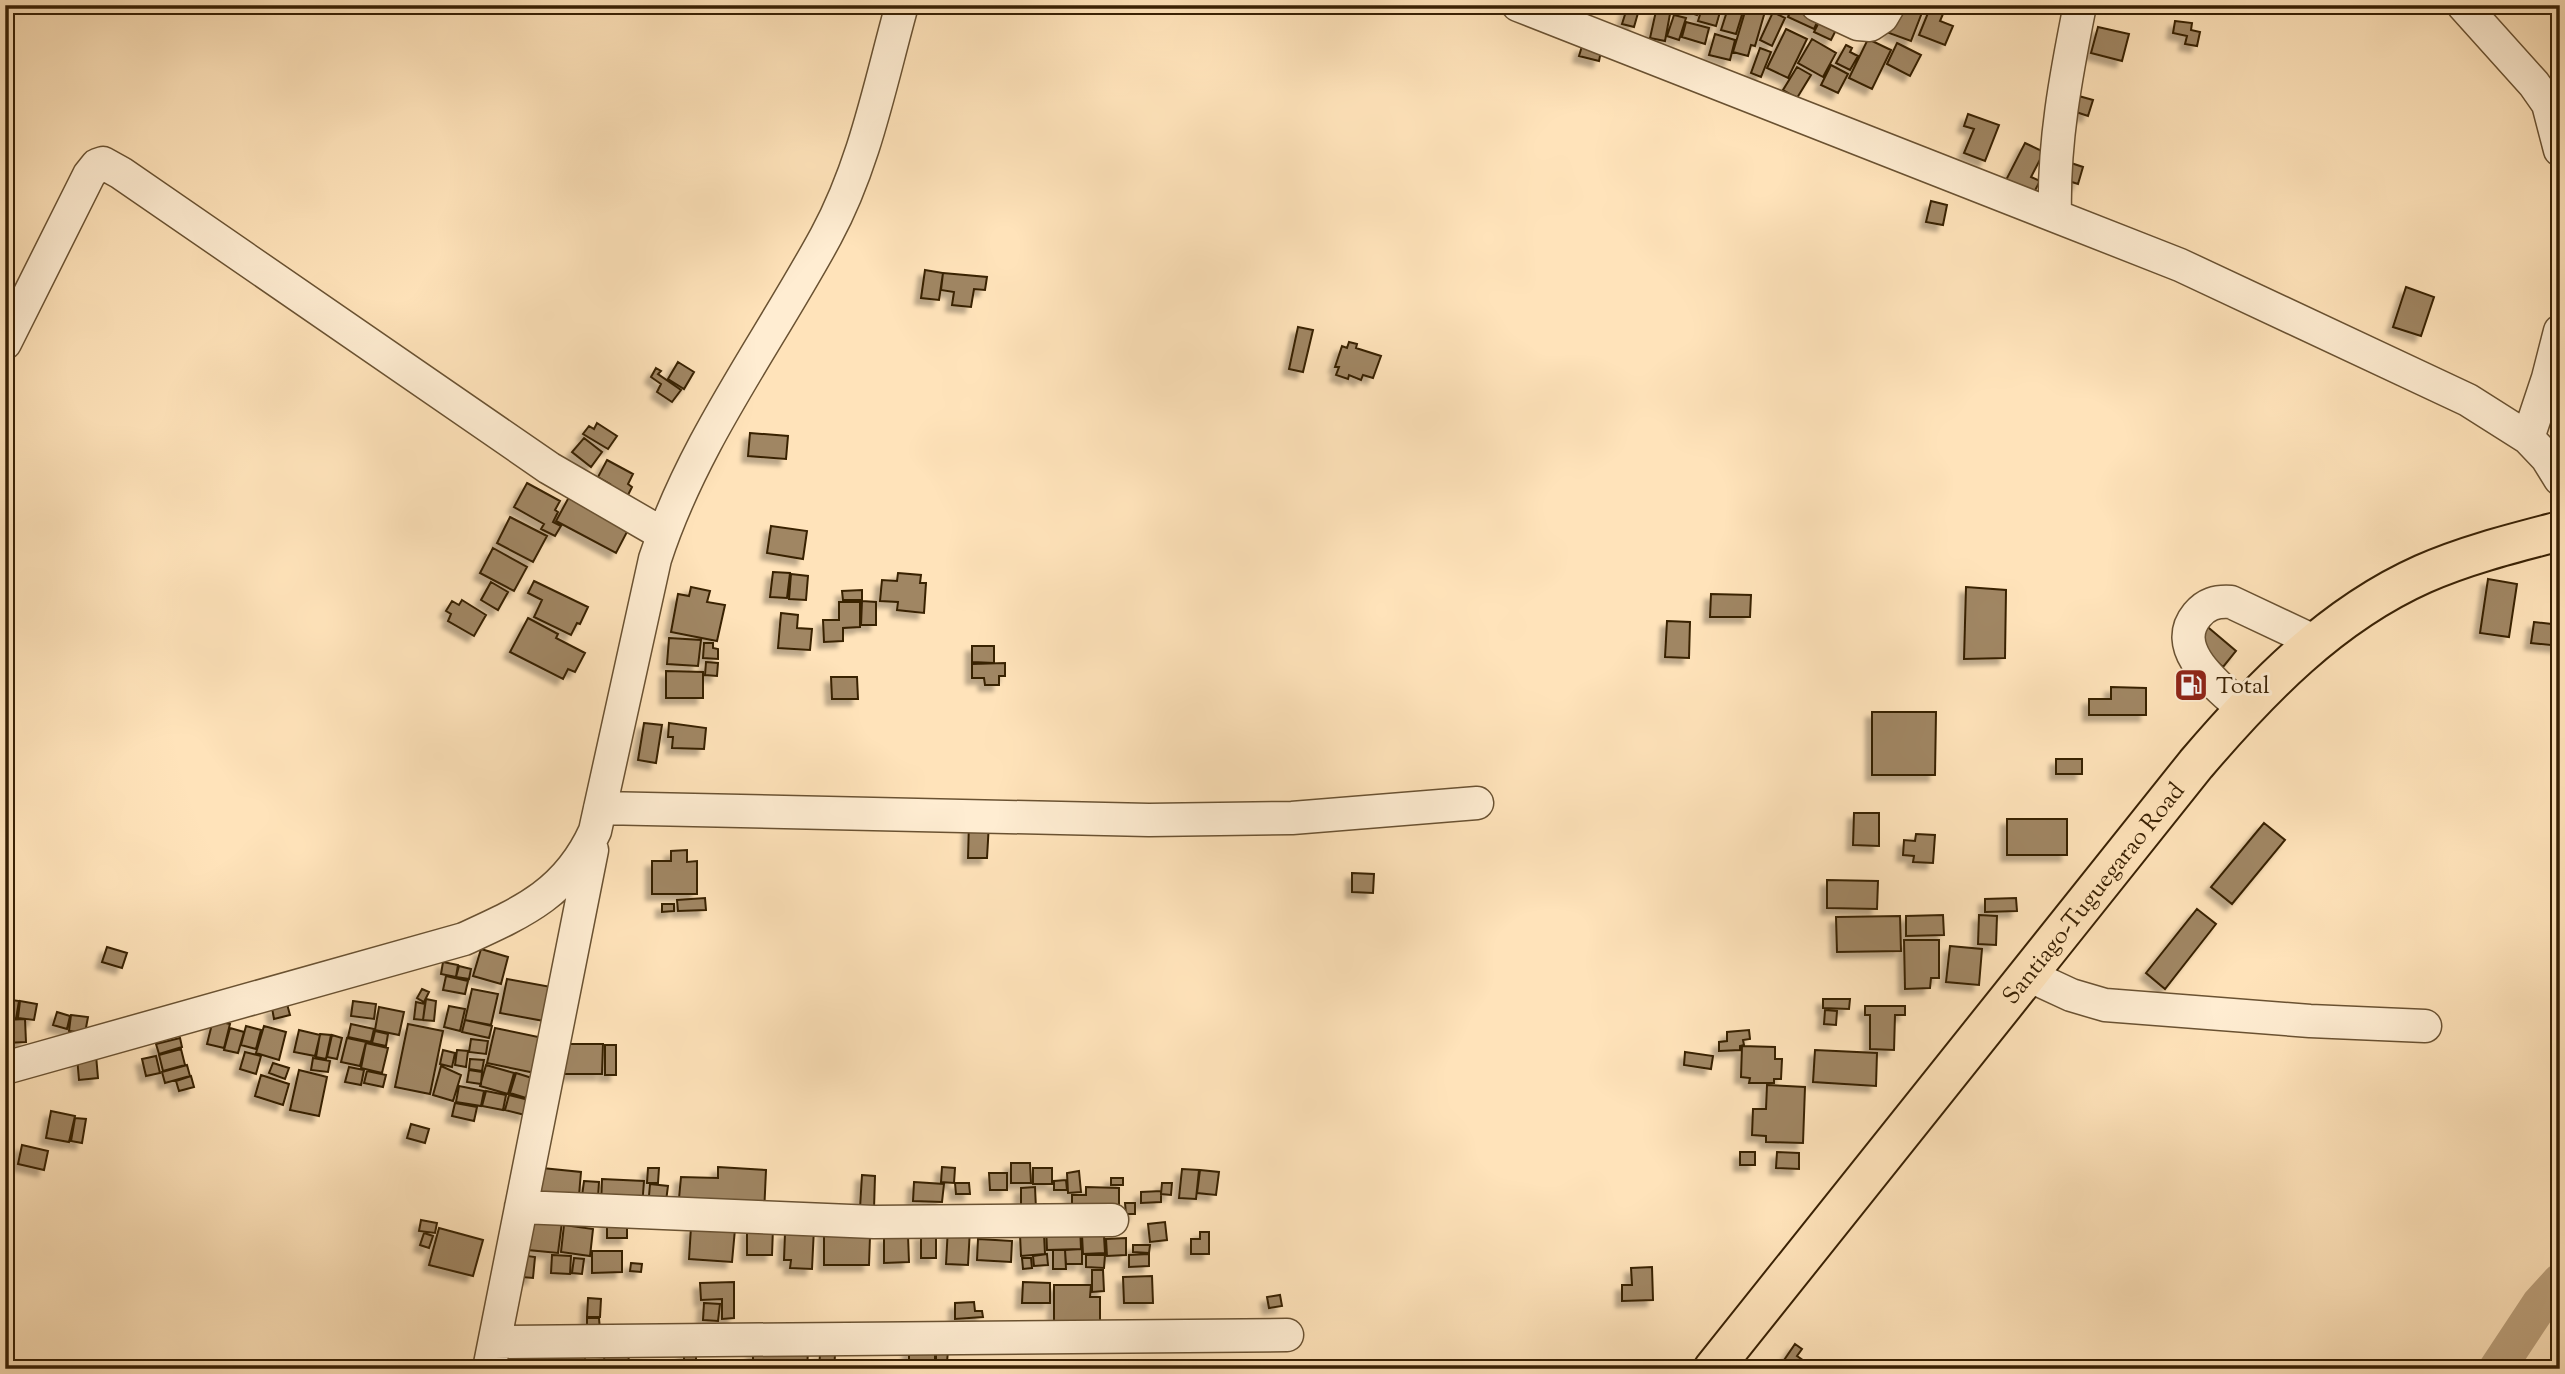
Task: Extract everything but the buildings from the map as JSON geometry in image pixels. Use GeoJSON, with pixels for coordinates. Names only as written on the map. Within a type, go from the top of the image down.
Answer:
{"type":"FeatureCollection","features":[{"type":"Feature","properties":{"kind":"highway","name":"Santiago-Tuguegarao Road"},"geometry":{"type":"LineString","coordinates":[[1713,1369],[2196,764],[2243,709],[2316,642],[2363,608],[2422,575],[2475,555],[2560,531]]}},
{"type":"Feature","properties":{"kind":"street"},"geometry":{"type":"LineString","coordinates":[[902,5],[868,134],[846,195],[826,236],[706,440],[675,503],[655,559],[598,820],[492,1355],[1287,1335]]}},
{"type":"Feature","properties":{"kind":"street"},"geometry":{"type":"LineString","coordinates":[[1518,5],[2192,270],[2468,400],[2528,438],[2547,458],[2560,479]]}},
{"type":"Feature","properties":{"kind":"street"},"geometry":{"type":"LineString","coordinates":[[1816,5],[1858,24],[1870,25],[1882,17],[1889,5]]}},
{"type":"Feature","properties":{"kind":"street"},"geometry":{"type":"LineString","coordinates":[[2055,215],[2054,177],[2058,128],[2080,5]]}},
{"type":"Feature","properties":{"kind":"street"},"geometry":{"type":"LineString","coordinates":[[2463,5],[2534,84],[2548,104],[2560,150]]}},
{"type":"Feature","properties":{"kind":"street"},"geometry":{"type":"LineString","coordinates":[[5,343],[89,175],[97,165],[103,163],[549,468],[663,534]]}},
{"type":"Feature","properties":{"kind":"street"},"geometry":{"type":"LineString","coordinates":[[2528,438],[2541,404],[2560,331]]}},
{"type":"Feature","properties":{"kind":"street"},"geometry":{"type":"LineString","coordinates":[[2243,709],[2206,674],[2188,641],[2193,620],[2203,608],[2217,601],[2231,602],[2316,642]]}},
{"type":"Feature","properties":{"kind":"street"},"geometry":{"type":"LineString","coordinates":[[598,820],[1292,818],[1477,803]]}},
{"type":"Feature","properties":{"kind":"street"},"geometry":{"type":"LineString","coordinates":[[5,1068],[464,939],[510,917],[543,897],[564,880],[582,858],[598,820]]}},
{"type":"Feature","properties":{"kind":"street"},"geometry":{"type":"LineString","coordinates":[[2028,975],[2071,995],[2105,1005],[2297,1020],[2425,1026]]}},
{"type":"Feature","properties":{"kind":"street"},"geometry":{"type":"LineString","coordinates":[[521,1207],[863,1222],[1112,1220]]}},
{"type":"Feature","properties":{"kind":"waterway"},"geometry":{"type":"LineString","coordinates":[[2497,1369],[2540,1304],[2560,1282]]}},
{"type":"Feature","properties":{"kind":"place","name":"Total"},"geometry":{"type":"Point","coordinates":[2191,685]}}]}
